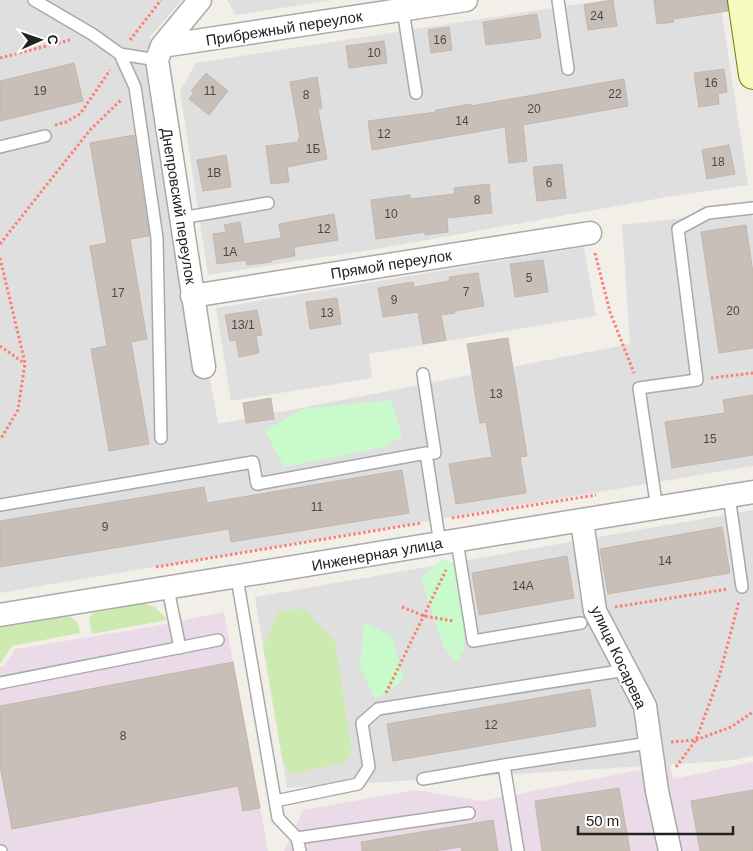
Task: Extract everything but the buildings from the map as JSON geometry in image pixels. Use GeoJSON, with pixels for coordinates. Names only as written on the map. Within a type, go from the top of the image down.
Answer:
{"type":"FeatureCollection","features":[{"type":"Feature","properties":{"kind":"street"},"geometry":{"type":"LineString","coordinates":[[159,53],[200,0]]}},
{"type":"Feature","properties":{"kind":"street","name":"Прибрежный переулок"},"geometry":{"type":"LineString","coordinates":[[159,53],[466,0]]}},
{"type":"Feature","properties":{"kind":"street"},"geometry":{"type":"LineString","coordinates":[[742,0],[752,64]]}},
{"type":"Feature","properties":{"kind":"street","name":"Днепровский переулок"},"geometry":{"type":"LineString","coordinates":[[159,53],[192,296],[204,367]]}},
{"type":"Feature","properties":{"kind":"street","name":"Прямой переулок"},"geometry":{"type":"LineString","coordinates":[[192,296],[590,233]]}},
{"type":"Feature","properties":{"kind":"street","name":"Инженерная улица"},"geometry":{"type":"LineString","coordinates":[[0,615],[237,578],[753,492]]}},
{"type":"Feature","properties":{"kind":"street","name":"улица Косарева"},"geometry":{"type":"LineString","coordinates":[[582,521],[588,617],[626,670],[645,706],[657,791],[670,851]]}},
{"type":"Feature","properties":{"kind":"lane"},"geometry":{"type":"LineString","coordinates":[[34,0],[92,34],[120,54],[134,87],[157,238],[161,438]]}},
{"type":"Feature","properties":{"kind":"lane"},"geometry":{"type":"LineString","coordinates":[[558,0],[568,69]]}},
{"type":"Feature","properties":{"kind":"lane"},"geometry":{"type":"LineString","coordinates":[[403,10],[416,93]]}},
{"type":"Feature","properties":{"kind":"lane"},"geometry":{"type":"LineString","coordinates":[[120,54],[159,53]]}},
{"type":"Feature","properties":{"kind":"lane"},"geometry":{"type":"LineString","coordinates":[[0,147],[45,136]]}},
{"type":"Feature","properties":{"kind":"lane"},"geometry":{"type":"LineString","coordinates":[[181,218],[268,203]]}},
{"type":"Feature","properties":{"kind":"lane"},"geometry":{"type":"LineString","coordinates":[[657,509],[640,388],[697,380],[678,229],[708,213],[753,208]]}},
{"type":"Feature","properties":{"kind":"lane"},"geometry":{"type":"LineString","coordinates":[[0,505],[253,462],[257,484],[426,453],[435,453],[423,374]]}},
{"type":"Feature","properties":{"kind":"lane"},"geometry":{"type":"LineString","coordinates":[[426,453],[435,520],[461,564],[473,641],[588,617]]}},
{"type":"Feature","properties":{"kind":"lane"},"geometry":{"type":"LineString","coordinates":[[729,496],[742,587]]}},
{"type":"Feature","properties":{"kind":"lane"},"geometry":{"type":"LineString","coordinates":[[237,578],[278,818],[297,838],[300,851]]}},
{"type":"Feature","properties":{"kind":"lane"},"geometry":{"type":"LineString","coordinates":[[168,589],[180,648]]}},
{"type":"Feature","properties":{"kind":"lane"},"geometry":{"type":"LineString","coordinates":[[0,683],[218,640]]}},
{"type":"Feature","properties":{"kind":"lane"},"geometry":{"type":"LineString","coordinates":[[275,801],[358,784],[368,767],[362,723],[378,709],[626,670]]}},
{"type":"Feature","properties":{"kind":"lane"},"geometry":{"type":"LineString","coordinates":[[423,779],[649,743]]}},
{"type":"Feature","properties":{"kind":"lane"},"geometry":{"type":"LineString","coordinates":[[504,766],[518,851]]}},
{"type":"Feature","properties":{"kind":"lane"},"geometry":{"type":"LineString","coordinates":[[297,838],[469,813]]}},
{"type":"Feature","properties":{"kind":"path"},"geometry":{"type":"LineString","coordinates":[[45,136],[43,127],[66,122],[80,114],[120,54],[161,0]]}},
{"type":"Feature","properties":{"kind":"path"},"geometry":{"type":"LineString","coordinates":[[0,58],[92,34]]}},
{"type":"Feature","properties":{"kind":"path"},"geometry":{"type":"LineString","coordinates":[[0,244],[90,130],[134,87]]}},
{"type":"Feature","properties":{"kind":"path"},"geometry":{"type":"LineString","coordinates":[[590,233],[610,312],[640,388]]}},
{"type":"Feature","properties":{"kind":"path"},"geometry":{"type":"LineString","coordinates":[[0,258],[25,363],[18,410],[0,440]]}},
{"type":"Feature","properties":{"kind":"path"},"geometry":{"type":"LineString","coordinates":[[0,346],[25,363]]}},
{"type":"Feature","properties":{"kind":"path"},"geometry":{"type":"LineString","coordinates":[[697,380],[753,373]]}},
{"type":"Feature","properties":{"kind":"path"},"geometry":{"type":"LineString","coordinates":[[155,567],[596,495]]}},
{"type":"Feature","properties":{"kind":"path"},"geometry":{"type":"LineString","coordinates":[[378,709],[448,566],[461,564]]}},
{"type":"Feature","properties":{"kind":"path"},"geometry":{"type":"LineString","coordinates":[[588,617],[742,587],[719,677],[696,740],[657,791]]}},
{"type":"Feature","properties":{"kind":"path"},"geometry":{"type":"LineString","coordinates":[[402,607],[424,616],[470,624]]}},
{"type":"Feature","properties":{"kind":"path"},"geometry":{"type":"LineString","coordinates":[[649,743],[696,740],[731,726],[753,712]]}},
{"type":"Feature","properties":{"kind":"shaded area"},"geometry":{"type":"Polygon","coordinates":[[[0,0],[182,0],[150,37],[218,424],[630,344],[622,225],[751,210],[753,221],[753,466],[0,593],[0,0]]]}},
{"type":"Feature","properties":{"kind":"shaded area"},"geometry":{"type":"Polygon","coordinates":[[[227,0],[333,0],[236,15],[227,0]]]}},
{"type":"Feature","properties":{"kind":"shaded area"},"geometry":{"type":"Polygon","coordinates":[[[604,0],[720,0],[748,185],[667,197],[382,248],[208,275],[180,91],[196,63],[604,0]]]}},
{"type":"Feature","properties":{"kind":"shaded area"},"geometry":{"type":"Polygon","coordinates":[[[584,247],[596,316],[369,354],[372,378],[231,401],[216,308],[584,247]]]}},
{"type":"Feature","properties":{"kind":"shaded area"},"geometry":{"type":"Polygon","coordinates":[[[753,510],[753,756],[726,761],[287,788],[255,597],[753,510]]]}},
{"type":"Feature","properties":{"kind":"shaded area"},"geometry":{"type":"Polygon","coordinates":[[[224,612],[268,851],[0,851],[0,667],[4,666],[15,649],[151,627],[224,612]]]}},
{"type":"Feature","properties":{"kind":"shaded area"},"geometry":{"type":"Polygon","coordinates":[[[753,762],[753,851],[284,851],[303,810],[415,790],[482,801],[670,764],[673,779],[753,762]]]}},
{"type":"Feature","properties":{"kind":"green space"},"geometry":{"type":"Polygon","coordinates":[[[391,400],[402,436],[385,447],[284,467],[265,431],[302,409],[391,400]]]}},
{"type":"Feature","properties":{"kind":"green space"},"geometry":{"type":"Polygon","coordinates":[[[443,559],[465,571],[464,650],[455,663],[443,645],[421,578],[443,559]]]}},
{"type":"Feature","properties":{"kind":"green space"},"geometry":{"type":"Polygon","coordinates":[[[144,603],[155,607],[167,620],[92,634],[89,618],[93,613],[144,603]]]}},
{"type":"Feature","properties":{"kind":"green space"},"geometry":{"type":"Polygon","coordinates":[[[303,608],[335,641],[352,752],[344,763],[290,774],[283,761],[263,647],[278,612],[303,608]]]}},
{"type":"Feature","properties":{"kind":"green space"},"geometry":{"type":"Polygon","coordinates":[[[70,616],[78,623],[80,633],[12,646],[0,664],[0,628],[70,616]]]}},
{"type":"Feature","properties":{"kind":"green space"},"geometry":{"type":"Polygon","coordinates":[[[364,622],[392,636],[404,680],[375,699],[360,667],[364,622]]]}}]}
